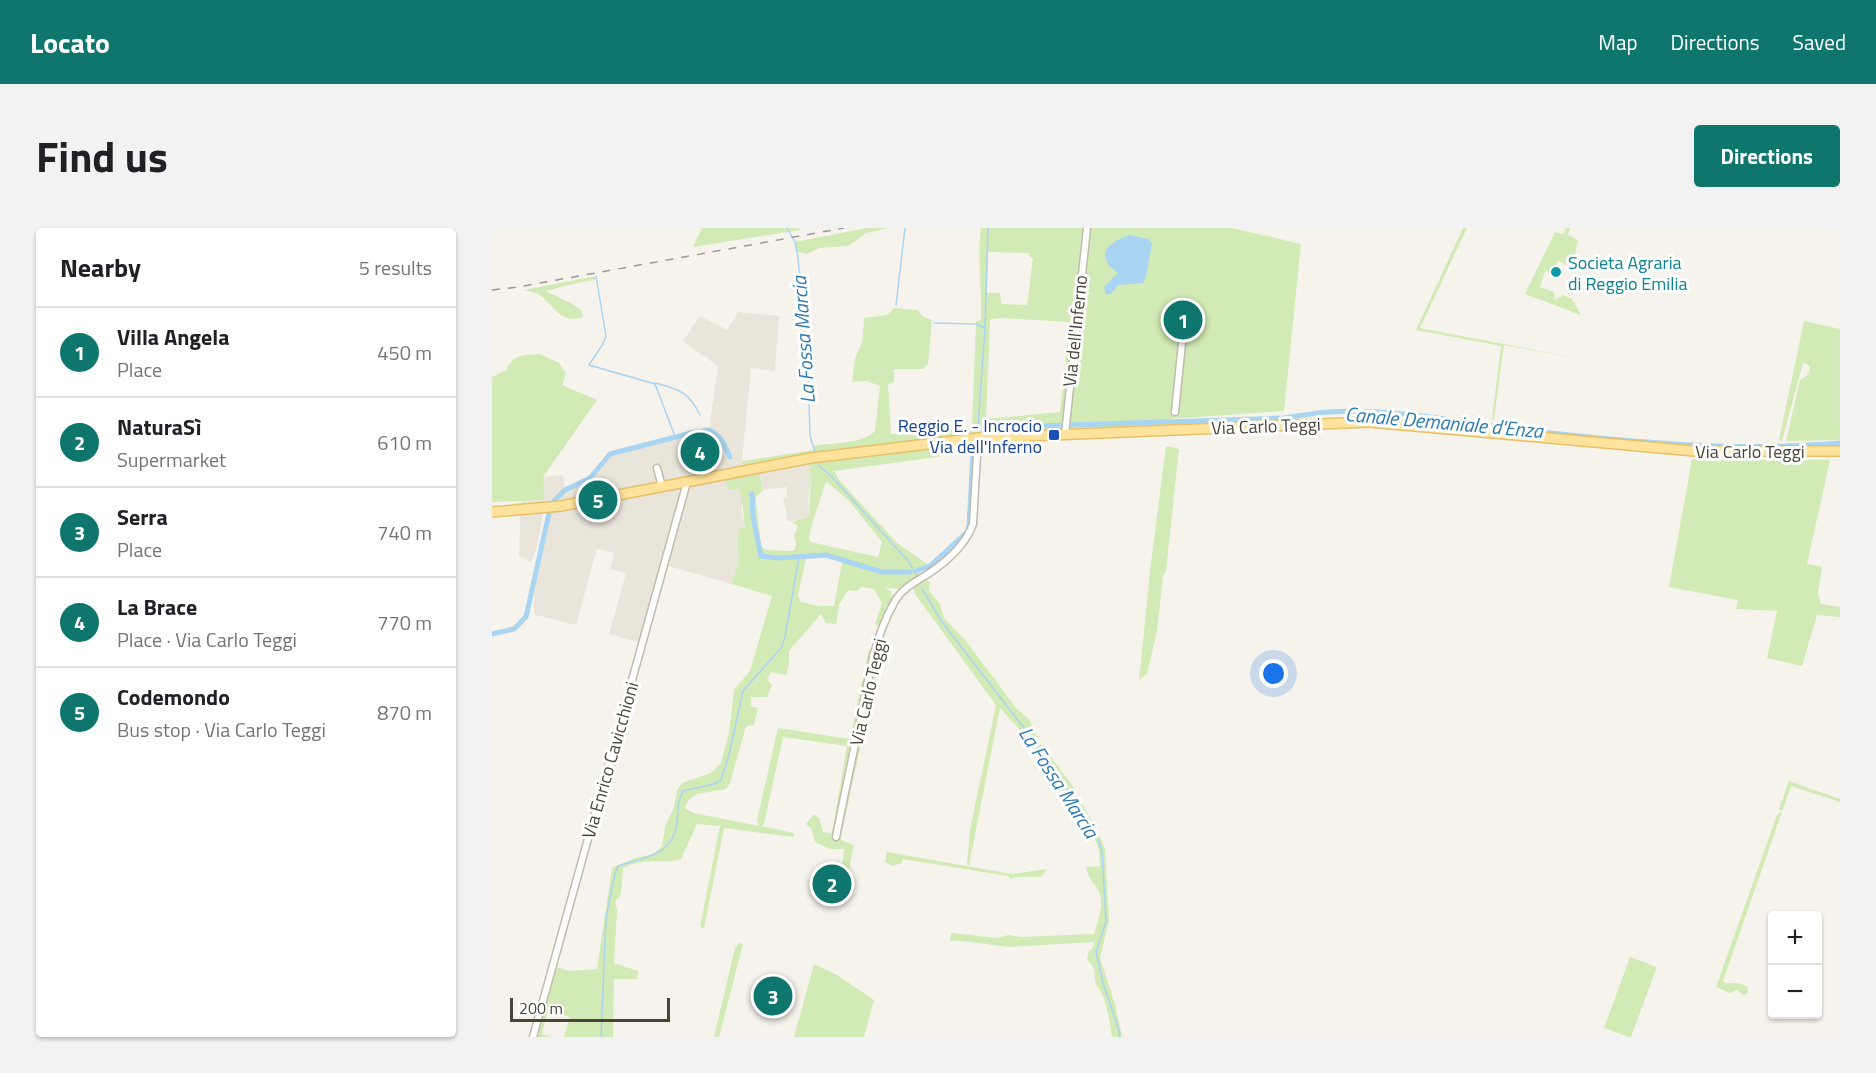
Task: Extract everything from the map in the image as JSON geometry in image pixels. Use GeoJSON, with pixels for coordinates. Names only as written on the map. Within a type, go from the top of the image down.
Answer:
{"type":"FeatureCollection","features":[{"type":"Feature","properties":{"kind":"main road","name":"Via Carlo Teggi"},"geometry":{"type":"LineString","coordinates":[[492,512],[561,506],[811,458],[978,438],[1065,431],[1368,422],[1694,451],[1840,451]]}},
{"type":"Feature","properties":{"kind":"street","name":"Via dell'Inferno"},"geometry":{"type":"LineString","coordinates":[[1065,431],[1087,228]]}},
{"type":"Feature","properties":{"kind":"street"},"geometry":{"type":"LineString","coordinates":[[1175,412],[1182,343]]}},
{"type":"Feature","properties":{"kind":"street","name":"Via Carlo Teggi"},"geometry":{"type":"LineString","coordinates":[[836,837],[877,641],[894,602],[902,591],[946,559],[971,531],[978,438]]}},
{"type":"Feature","properties":{"kind":"street"},"geometry":{"type":"LineString","coordinates":[[657,468],[662,487]]}},
{"type":"Feature","properties":{"kind":"street","name":"Via Enrico Cavicchioni"},"geometry":{"type":"LineString","coordinates":[[533,1037],[687,482]]}},
{"type":"Feature","properties":{"kind":"shaded area"},"geometry":{"type":"Polygon","coordinates":[[[738,312],[779,316],[775,371],[751,368],[742,461],[807,458],[812,473],[808,500],[810,516],[788,522],[783,498],[787,497],[787,487],[763,490],[759,472],[732,490],[739,489],[743,501],[741,508],[745,529],[738,529],[740,554],[732,584],[665,565],[643,644],[609,634],[626,573],[610,569],[614,553],[597,549],[576,625],[536,615],[534,613],[534,594],[551,508],[544,509],[537,547],[531,562],[519,556],[521,501],[543,500],[543,477],[563,475],[565,490],[590,478],[610,454],[709,430],[718,366],[683,341],[700,316],[727,330],[738,312]]]}},
{"type":"Feature","properties":{"kind":"green space"},"geometry":{"type":"Polygon","coordinates":[[[702,228],[799,228],[800,230],[693,247],[702,228]]]}},
{"type":"Feature","properties":{"kind":"green space"},"geometry":{"type":"Polygon","coordinates":[[[867,228],[889,228],[866,233],[848,246],[819,248],[807,254],[796,251],[795,242],[867,228]]]}},
{"type":"Feature","properties":{"kind":"green space"},"geometry":{"type":"Polygon","coordinates":[[[981,228],[1232,228],[1301,244],[1284,411],[1169,419],[1168,424],[1163,426],[972,433],[971,438],[746,471],[742,461],[814,450],[813,446],[855,441],[875,431],[880,386],[867,381],[852,382],[855,359],[862,342],[864,318],[887,315],[894,308],[918,310],[922,316],[932,320],[928,364],[923,369],[894,369],[894,382],[888,384],[891,434],[921,433],[972,426],[976,321],[981,320],[981,228]],[[988,252],[987,293],[1000,293],[1001,304],[1027,305],[1033,258],[1029,253],[988,252]],[[1000,318],[990,321],[986,419],[1060,412],[1070,322],[1000,318]]]}},
{"type":"Feature","properties":{"kind":"green space"},"geometry":{"type":"Polygon","coordinates":[[[1463,228],[1467,228],[1420,328],[1592,361],[1504,345],[1494,419],[1492,419],[1501,346],[1416,330],[1463,228]]]}},
{"type":"Feature","properties":{"kind":"green space"},"geometry":{"type":"Polygon","coordinates":[[[1566,228],[1570,228],[1568,235],[1578,240],[1575,254],[1586,267],[1581,271],[1558,261],[1552,274],[1545,271],[1540,287],[1554,292],[1555,300],[1563,295],[1572,299],[1581,315],[1525,294],[1555,232],[1563,234],[1566,228]]]}},
{"type":"Feature","properties":{"kind":"green space"},"geometry":{"type":"Polygon","coordinates":[[[596,276],[595,280],[545,291],[581,310],[583,317],[575,319],[562,316],[538,294],[524,290],[596,276]]]}},
{"type":"Feature","properties":{"kind":"green space"},"geometry":{"type":"Polygon","coordinates":[[[1804,321],[1840,329],[1840,440],[1786,441],[1800,380],[1808,375],[1810,366],[1803,363],[1782,441],[1779,440],[1804,321]]]}},
{"type":"Feature","properties":{"kind":"green space"},"geometry":{"type":"Polygon","coordinates":[[[540,354],[559,363],[566,373],[562,385],[597,400],[543,477],[544,500],[492,502],[492,377],[506,370],[516,358],[540,354]]]}},
{"type":"Feature","properties":{"kind":"green space"},"geometry":{"type":"Polygon","coordinates":[[[967,443],[966,453],[834,471],[839,480],[897,543],[930,566],[917,571],[930,582],[929,591],[940,604],[944,618],[966,641],[1016,708],[1030,720],[1038,740],[1075,789],[1077,799],[1097,830],[1105,849],[1109,920],[1100,958],[1115,1004],[1122,1037],[1112,1037],[1105,1002],[1096,985],[1094,968],[1087,959],[1094,942],[1009,947],[950,941],[951,933],[999,938],[1008,935],[1022,937],[1094,934],[1100,913],[1101,897],[1086,867],[1100,866],[1099,851],[1095,839],[1026,737],[1000,708],[969,865],[967,865],[970,830],[996,705],[915,594],[912,585],[905,589],[885,588],[891,591],[894,602],[884,626],[875,625],[882,603],[874,589],[861,587],[857,591],[848,590],[839,605],[836,624],[826,623],[821,614],[789,651],[786,675],[771,672],[767,679],[772,685],[767,697],[751,697],[751,706],[758,708],[754,725],[746,726],[730,783],[726,789],[697,794],[688,800],[685,808],[693,813],[759,826],[757,820],[778,728],[850,739],[869,649],[881,652],[842,832],[841,840],[854,845],[847,878],[841,877],[844,849],[830,849],[815,842],[811,828],[806,824],[814,814],[819,818],[823,832],[832,833],[847,746],[783,737],[764,824],[761,826],[794,833],[794,837],[724,828],[704,928],[700,927],[720,826],[697,824],[681,859],[645,862],[623,868],[621,894],[615,902],[617,909],[614,963],[638,971],[637,979],[614,979],[613,1037],[564,1037],[570,1017],[548,1011],[542,1034],[552,1037],[533,1037],[553,966],[570,971],[597,969],[612,868],[635,858],[654,854],[662,846],[665,827],[674,807],[677,790],[682,783],[711,773],[721,763],[729,733],[734,690],[750,671],[772,596],[732,584],[740,555],[738,553],[738,529],[745,528],[739,489],[732,490],[728,487],[725,478],[759,472],[763,490],[756,497],[756,501],[761,546],[766,550],[793,551],[796,544],[794,536],[798,526],[792,522],[810,516],[811,476],[808,463],[967,443]],[[826,481],[810,531],[811,542],[878,557],[882,542],[850,502],[826,481]],[[824,557],[806,559],[798,595],[801,602],[818,606],[834,606],[842,562],[824,557]]]}},
{"type":"Feature","properties":{"kind":"green space"},"geometry":{"type":"Polygon","coordinates":[[[1166,446],[1179,449],[1166,571],[1163,576],[1157,631],[1147,674],[1139,682],[1150,571],[1166,446]]]}},
{"type":"Feature","properties":{"kind":"green space"},"geometry":{"type":"Polygon","coordinates":[[[1692,459],[1830,460],[1807,564],[1822,567],[1818,593],[1821,604],[1840,607],[1840,617],[1817,615],[1802,666],[1767,658],[1777,611],[1736,609],[1738,600],[1669,587],[1692,459]]]}},
{"type":"Feature","properties":{"kind":"green space"},"geometry":{"type":"Polygon","coordinates":[[[620,726],[626,728],[604,808],[598,806],[620,726]]]}},
{"type":"Feature","properties":{"kind":"green space"},"geometry":{"type":"Polygon","coordinates":[[[1789,781],[1840,799],[1840,802],[1791,786],[1723,981],[1747,986],[1748,992],[1744,995],[1737,990],[1730,993],[1716,987],[1777,815],[1782,811],[1779,809],[1789,781]]]}},
{"type":"Feature","properties":{"kind":"green space"},"geometry":{"type":"Polygon","coordinates":[[[887,852],[1012,874],[1047,869],[1041,877],[1013,877],[1012,880],[1008,876],[903,859],[902,863],[893,866],[885,862],[887,852]]]}},
{"type":"Feature","properties":{"kind":"green space"},"geometry":{"type":"Polygon","coordinates":[[[739,943],[743,944],[719,1037],[714,1037],[735,948],[739,943]]]}},
{"type":"Feature","properties":{"kind":"green space"},"geometry":{"type":"Polygon","coordinates":[[[1630,957],[1657,967],[1631,1037],[1629,1037],[1604,1028],[1630,957]]]}},
{"type":"Feature","properties":{"kind":"green space"},"geometry":{"type":"Polygon","coordinates":[[[814,964],[837,975],[874,1000],[864,1037],[794,1037],[814,964]]]}},
{"type":"Feature","properties":{"kind":"water"},"geometry":{"type":"Polygon","coordinates":[[[1130,235],[1148,239],[1152,243],[1146,277],[1143,283],[1118,285],[1111,294],[1106,294],[1104,287],[1118,273],[1108,264],[1107,248],[1130,235]]]}},
{"type":"Feature","properties":{"kind":"waterway","name":"La Fossa Marcia"},"geometry":{"type":"LineString","coordinates":[[787,228],[795,242],[798,257],[808,369],[810,436],[815,452]]}},
{"type":"Feature","properties":{"kind":"waterway"},"geometry":{"type":"LineString","coordinates":[[896,305],[905,228]]}},
{"type":"Feature","properties":{"kind":"waterway"},"geometry":{"type":"LineString","coordinates":[[985,327],[988,228]]}},
{"type":"Feature","properties":{"kind":"waterway"},"geometry":{"type":"LineString","coordinates":[[596,276],[606,336],[589,365],[655,384],[674,434]]}},
{"type":"Feature","properties":{"kind":"waterway"},"geometry":{"type":"LineString","coordinates":[[934,323],[976,324],[985,328],[978,427]]}},
{"type":"Feature","properties":{"kind":"waterway"},"geometry":{"type":"LineString","coordinates":[[655,383],[671,387],[687,396],[700,415]]}},
{"type":"Feature","properties":{"kind":"waterway","name":"Canale Demaniale d'Enza"},"geometry":{"type":"LineString","coordinates":[[975,428],[1284,418],[1323,412],[1353,411],[1401,414],[1523,430],[1642,442],[1721,446],[1801,446],[1840,443]]}},
{"type":"Feature","properties":{"kind":"waterway","name":"Canale Demaniale d'Enza"},"geometry":{"type":"LineString","coordinates":[[551,504],[565,490],[590,478],[610,454],[709,430],[720,438],[730,457]]}},
{"type":"Feature","properties":{"kind":"waterway","name":"Canale Demaniale d'Enza"},"geometry":{"type":"LineString","coordinates":[[916,571],[930,566],[967,532],[973,453]]}},
{"type":"Feature","properties":{"kind":"waterway","name":"La Fossa Marcia"},"geometry":{"type":"LineString","coordinates":[[818,465],[833,478],[909,562],[917,577]]}},
{"type":"Feature","properties":{"kind":"waterway","name":"Canale Demaniale d'Enza"},"geometry":{"type":"LineString","coordinates":[[752,494],[753,517],[761,556],[777,558],[826,555],[882,572],[910,572]]}},
{"type":"Feature","properties":{"kind":"waterway","name":"Canale Demaniale d'Enza"},"geometry":{"type":"LineString","coordinates":[[492,634],[514,629],[526,617],[549,513]]}},
{"type":"Feature","properties":{"kind":"waterway"},"geometry":{"type":"LineString","coordinates":[[601,1037],[606,917],[618,866],[655,854],[670,843],[677,824],[683,791],[714,784],[721,780],[743,691],[781,648],[785,637],[799,557]]}},
{"type":"Feature","properties":{"kind":"waterway","name":"La Fossa Marcia"},"geometry":{"type":"LineString","coordinates":[[922,589],[942,622],[1031,737],[1095,831],[1102,851],[1106,921],[1096,952],[1103,983],[1120,1033],[1119,1037]]}},
{"type":"Feature","properties":{"kind":"railway"},"geometry":{"type":"LineString","coordinates":[[492,290],[844,228]]}},
{"type":"Feature","properties":{"kind":"place","name":"Societa Agraria di Reggio Emilia"},"geometry":{"type":"Point","coordinates":[1556,272]}},
{"type":"Feature","properties":{"kind":"place","name":"Villa Angela"},"geometry":{"type":"Point","coordinates":[1183,320]}},
{"type":"Feature","properties":{"kind":"place","name":"Reggio E. - Incrocio Via dell'Inferno"},"geometry":{"type":"Point","coordinates":[1054,435]}},
{"type":"Feature","properties":{"kind":"place","name":"La Brace"},"geometry":{"type":"Point","coordinates":[700,452]}},
{"type":"Feature","properties":{"kind":"place","name":"Codemondo"},"geometry":{"type":"Point","coordinates":[598,500]}},
{"type":"Feature","properties":{"kind":"place","name":"NaturaSì"},"geometry":{"type":"Point","coordinates":[832,884]}},
{"type":"Feature","properties":{"kind":"place","name":"Serra"},"geometry":{"type":"Point","coordinates":[773,996]}}]}
